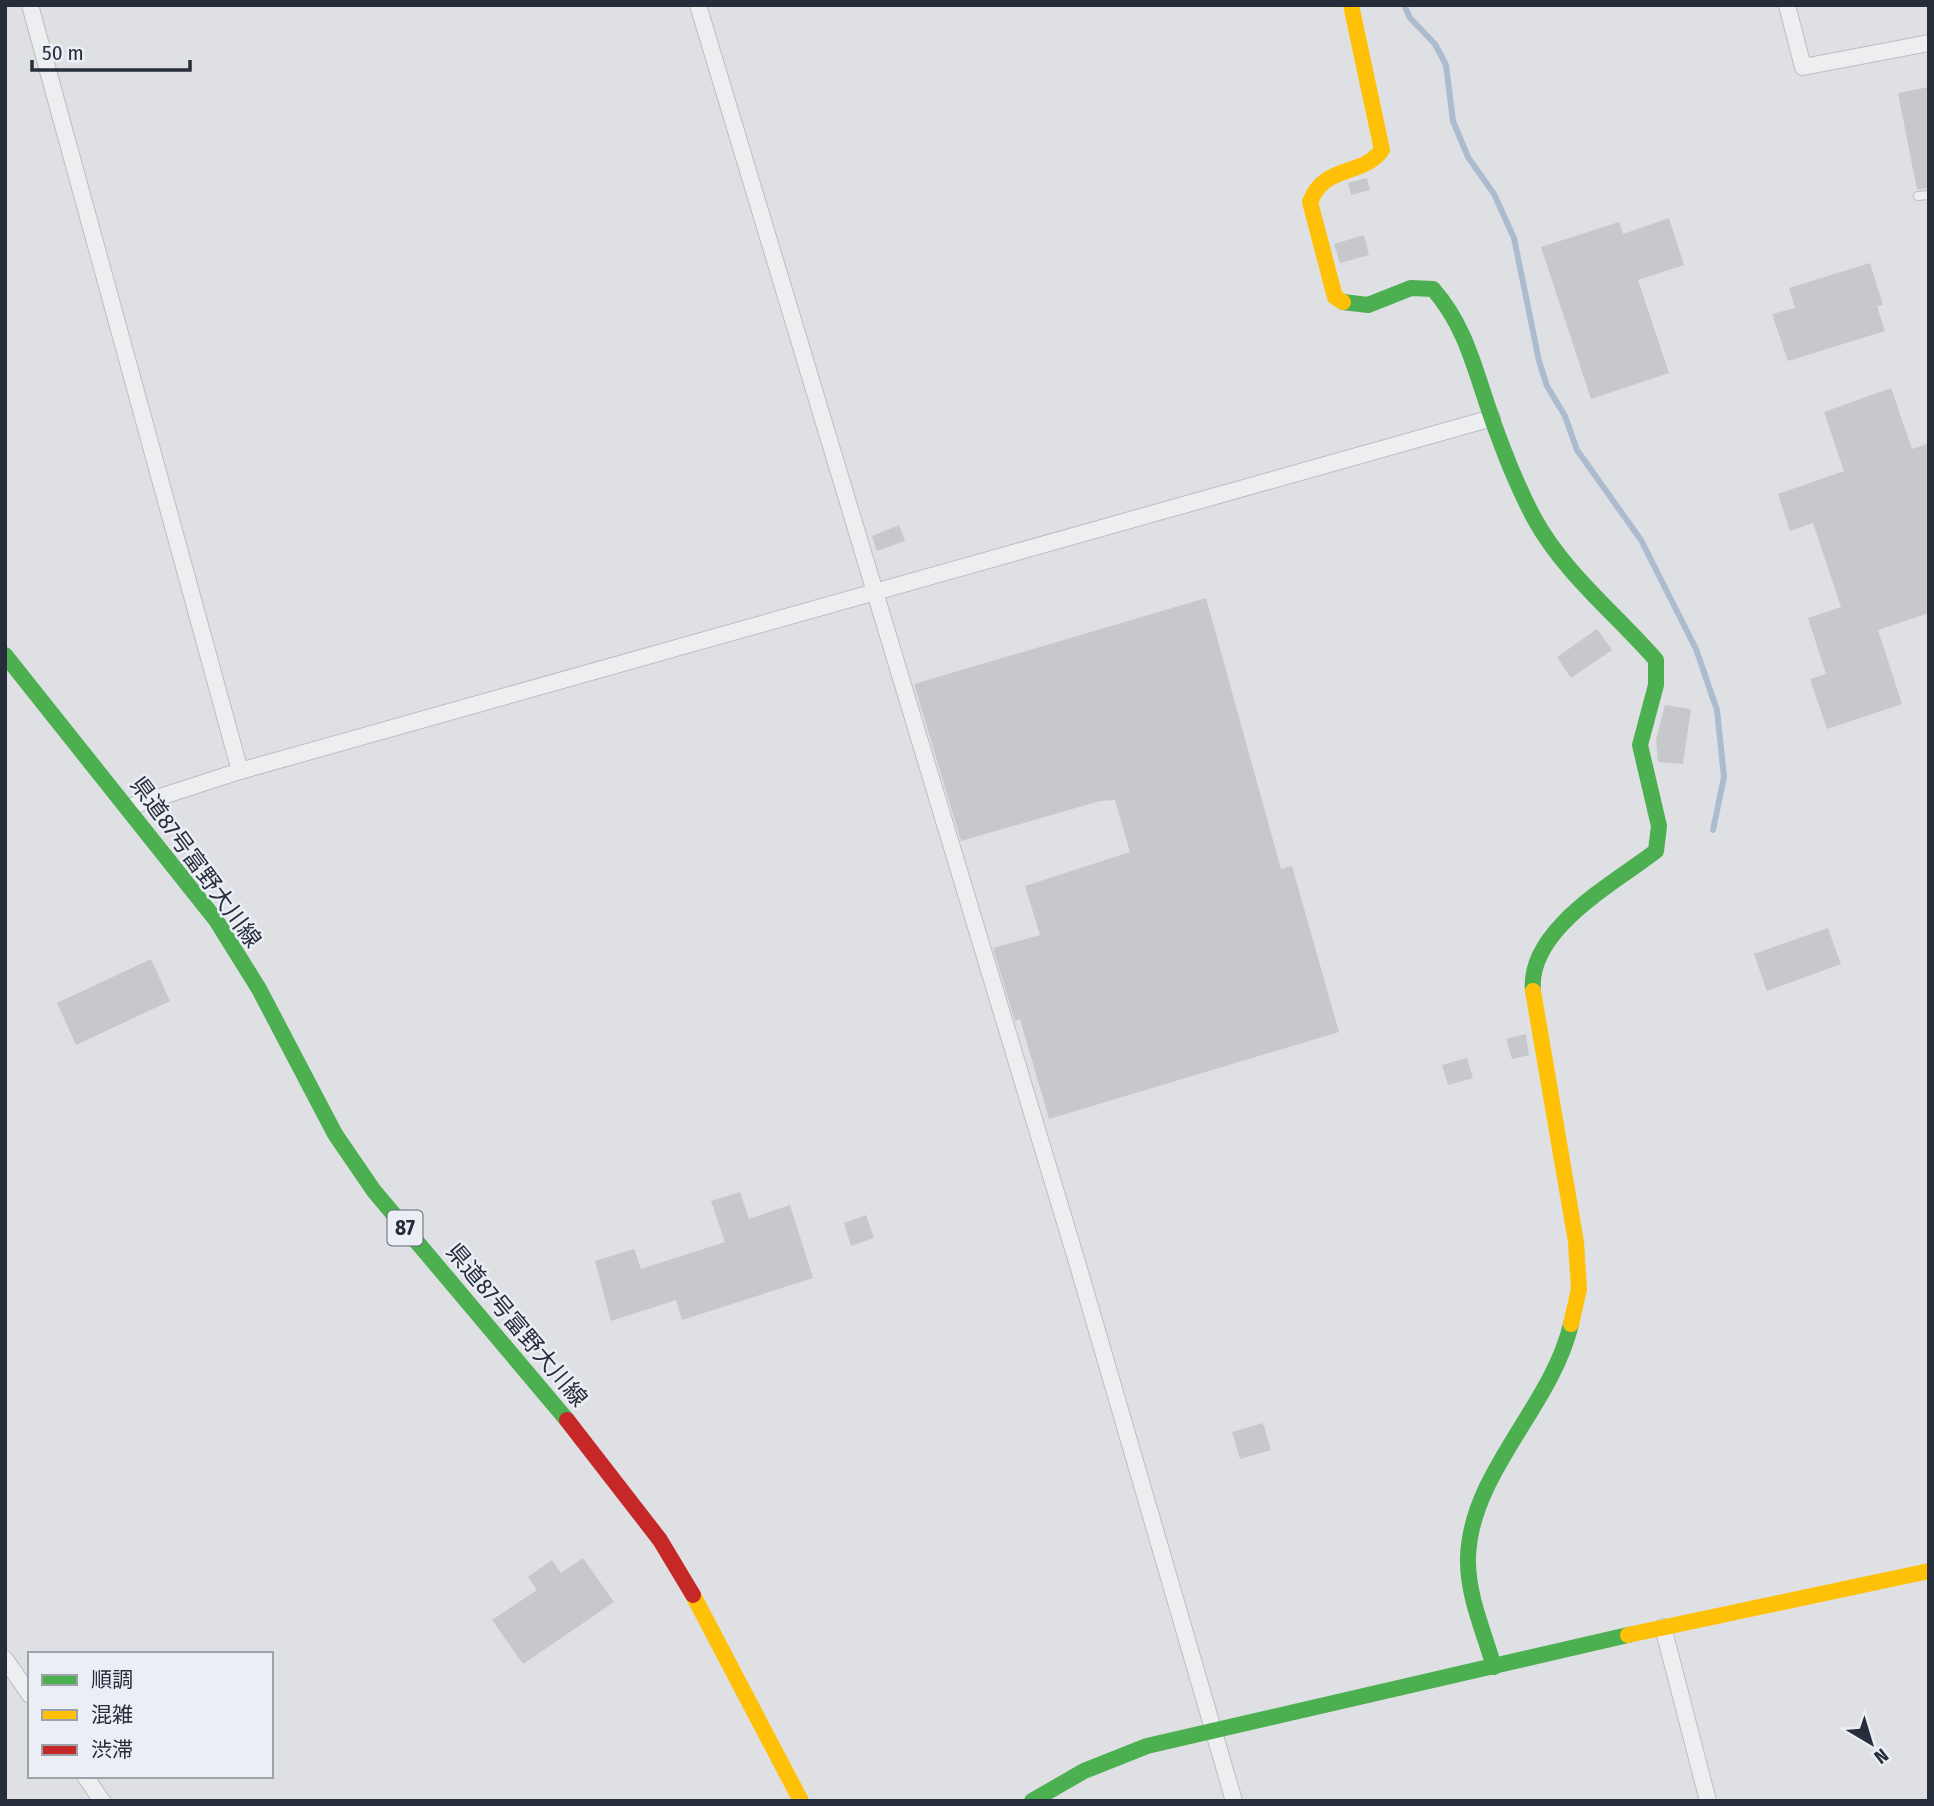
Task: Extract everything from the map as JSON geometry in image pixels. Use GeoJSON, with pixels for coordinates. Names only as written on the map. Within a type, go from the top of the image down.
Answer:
{"type":"FeatureCollection","features":[{"type":"Feature","properties":{"kind":"street"},"geometry":{"type":"LineString","coordinates":[[30,5],[240,771]]}},
{"type":"Feature","properties":{"kind":"street"},"geometry":{"type":"LineString","coordinates":[[698,5],[876,592],[1234,1801]]}},
{"type":"Feature","properties":{"kind":"street"},"geometry":{"type":"LineString","coordinates":[[1351,5],[1382,150],[1373,162],[1340,171],[1315,188],[1310,202],[1313,222],[1335,297],[1348,305],[1368,305],[1411,288],[1433,289],[1451,305],[1462,326],[1492,418],[1535,521],[1573,571],[1656,660],[1656,685],[1640,745],[1659,826],[1656,851],[1560,923],[1540,950],[1532,988],[1576,1242],[1579,1289],[1569,1333],[1540,1396],[1483,1497],[1471,1525],[1468,1560],[1472,1594],[1494,1667]]}},
{"type":"Feature","properties":{"kind":"street"},"geometry":{"type":"LineString","coordinates":[[1787,5],[1803,67],[1929,43]]}},
{"type":"Feature","properties":{"kind":"street"},"geometry":{"type":"LineString","coordinates":[[129,807],[240,771],[1492,418]]}},
{"type":"Feature","properties":{"kind":"street","name":"県道87号富野大川線"},"geometry":{"type":"LineString","coordinates":[[5,655],[129,807],[216,920],[259,989],[329,1123],[374,1191],[574,1428],[660,1540],[704,1614],[801,1801]]}},
{"type":"Feature","properties":{"kind":"street"},"geometry":{"type":"LineString","coordinates":[[1032,1801],[1084,1771],[1147,1746],[1213,1729],[1663,1627],[1929,1572]]}},
{"type":"Feature","properties":{"kind":"street"},"geometry":{"type":"LineString","coordinates":[[1663,1627],[1708,1801]]}},
{"type":"Feature","properties":{"kind":"street"},"geometry":{"type":"LineString","coordinates":[[5,1659],[28,1692]]}},
{"type":"Feature","properties":{"kind":"street"},"geometry":{"type":"LineString","coordinates":[[86,1778],[102,1801]]}},
{"type":"Feature","properties":{"kind":"lane"},"geometry":{"type":"LineString","coordinates":[[1918,196],[1929,195]]}},
{"type":"Feature","properties":{"kind":"building"},"geometry":{"type":"Polygon","coordinates":[[[1929,87],[1929,188],[1917,190],[1898,93],[1929,87]]]}},
{"type":"Feature","properties":{"kind":"building"},"geometry":{"type":"Polygon","coordinates":[[[1367,178],[1370,190],[1351,195],[1348,183],[1367,178]]]}},
{"type":"Feature","properties":{"kind":"building"},"geometry":{"type":"Polygon","coordinates":[[[1669,218],[1684,265],[1638,280],[1669,373],[1591,399],[1541,247],[1619,222],[1623,234],[1669,218]]]}},
{"type":"Feature","properties":{"kind":"building"},"geometry":{"type":"Polygon","coordinates":[[[1364,235],[1369,255],[1340,263],[1334,244],[1364,235]]]}},
{"type":"Feature","properties":{"kind":"building"},"geometry":{"type":"Polygon","coordinates":[[[1870,263],[1883,305],[1877,306],[1885,331],[1788,361],[1772,314],[1795,308],[1789,288],[1870,263]]]}},
{"type":"Feature","properties":{"kind":"building"},"geometry":{"type":"Polygon","coordinates":[[[1891,388],[1912,449],[1929,443],[1929,613],[1878,630],[1902,704],[1827,729],[1810,679],[1826,674],[1808,618],[1841,607],[1813,523],[1790,531],[1778,494],[1844,471],[1824,412],[1891,388]]]}},
{"type":"Feature","properties":{"kind":"building"},"geometry":{"type":"Polygon","coordinates":[[[899,525],[905,541],[877,551],[872,536],[899,525]]]}},
{"type":"Feature","properties":{"kind":"building"},"geometry":{"type":"Polygon","coordinates":[[[1206,598],[1281,869],[1292,866],[1339,1032],[1049,1119],[1020,1019],[1015,1021],[993,948],[1040,935],[1025,886],[1130,852],[1115,800],[1100,801],[961,841],[914,684],[1206,598]]]}},
{"type":"Feature","properties":{"kind":"building"},"geometry":{"type":"Polygon","coordinates":[[[1597,629],[1612,650],[1571,678],[1557,657],[1597,629]]]}},
{"type":"Feature","properties":{"kind":"building"},"geometry":{"type":"Polygon","coordinates":[[[1665,705],[1691,709],[1683,764],[1658,762],[1656,740],[1665,705]]]}},
{"type":"Feature","properties":{"kind":"building"},"geometry":{"type":"Polygon","coordinates":[[[1828,928],[1841,964],[1767,991],[1754,954],[1828,928]]]}},
{"type":"Feature","properties":{"kind":"building"},"geometry":{"type":"Polygon","coordinates":[[[151,959],[170,1001],[76,1045],[57,1003],[151,959]]]}},
{"type":"Feature","properties":{"kind":"building"},"geometry":{"type":"Polygon","coordinates":[[[1526,1034],[1529,1055],[1512,1059],[1506,1039],[1526,1034]]]}},
{"type":"Feature","properties":{"kind":"building"},"geometry":{"type":"Polygon","coordinates":[[[1467,1058],[1473,1078],[1448,1085],[1442,1065],[1467,1058]]]}},
{"type":"Feature","properties":{"kind":"building"},"geometry":{"type":"Polygon","coordinates":[[[740,1192],[749,1219],[790,1205],[813,1278],[682,1320],[676,1300],[611,1321],[595,1261],[634,1249],[641,1269],[725,1242],[711,1201],[740,1192]]]}},
{"type":"Feature","properties":{"kind":"building"},"geometry":{"type":"Polygon","coordinates":[[[866,1215],[874,1238],[851,1246],[844,1223],[866,1215]]]}},
{"type":"Feature","properties":{"kind":"building"},"geometry":{"type":"Polygon","coordinates":[[[1263,1423],[1271,1450],[1240,1459],[1232,1432],[1263,1423]]]}},
{"type":"Feature","properties":{"kind":"building"},"geometry":{"type":"Polygon","coordinates":[[[583,1558],[614,1602],[523,1664],[492,1620],[537,1590],[528,1577],[552,1560],[561,1573],[583,1558]]]}},
{"type":"Feature","properties":{"kind":"waterway"},"geometry":{"type":"LineString","coordinates":[[1404,5],[1410,18],[1435,44],[1446,65],[1453,121],[1468,157],[1494,194],[1514,238],[1539,361],[1547,386],[1565,416],[1577,450],[1641,540],[1696,649],[1717,710],[1724,777],[1713,830]]}},
{"type":"Feature","properties":{"kind":"traffic: fast"},"geometry":{"type":"LineString","coordinates":[[1343,302],[1368,305],[1411,288],[1433,289],[1460,329],[1520,490],[1546,538],[1575,575],[1656,660],[1656,685],[1640,745],[1659,826],[1656,851],[1597,894],[1558,929],[1544,948],[1535,969],[1533,991]]}},
{"type":"Feature","properties":{"kind":"traffic: fast"},"geometry":{"type":"LineString","coordinates":[[5,655],[216,920],[259,989],[335,1134],[374,1191],[567,1420]]}},
{"type":"Feature","properties":{"kind":"traffic: fast"},"geometry":{"type":"LineString","coordinates":[[1494,1667],[1470,1586],[1468,1558],[1472,1527],[1496,1468],[1547,1383],[1571,1324]]}},
{"type":"Feature","properties":{"kind":"traffic: fast"},"geometry":{"type":"LineString","coordinates":[[1032,1801],[1084,1771],[1147,1746],[1628,1635]]}},
{"type":"Feature","properties":{"kind":"traffic: slow"},"geometry":{"type":"LineString","coordinates":[[1343,302],[1335,297],[1310,202],[1324,182],[1364,164],[1382,150],[1351,5]]}},
{"type":"Feature","properties":{"kind":"traffic: slow"},"geometry":{"type":"LineString","coordinates":[[1533,991],[1576,1242],[1579,1289],[1571,1324]]}},
{"type":"Feature","properties":{"kind":"traffic: slow"},"geometry":{"type":"LineString","coordinates":[[1628,1635],[1929,1571]]}},
{"type":"Feature","properties":{"kind":"traffic: slow"},"geometry":{"type":"LineString","coordinates":[[693,1595],[801,1801]]}},
{"type":"Feature","properties":{"kind":"traffic: jam"},"geometry":{"type":"LineString","coordinates":[[567,1420],[660,1540],[693,1595]]}}]}
